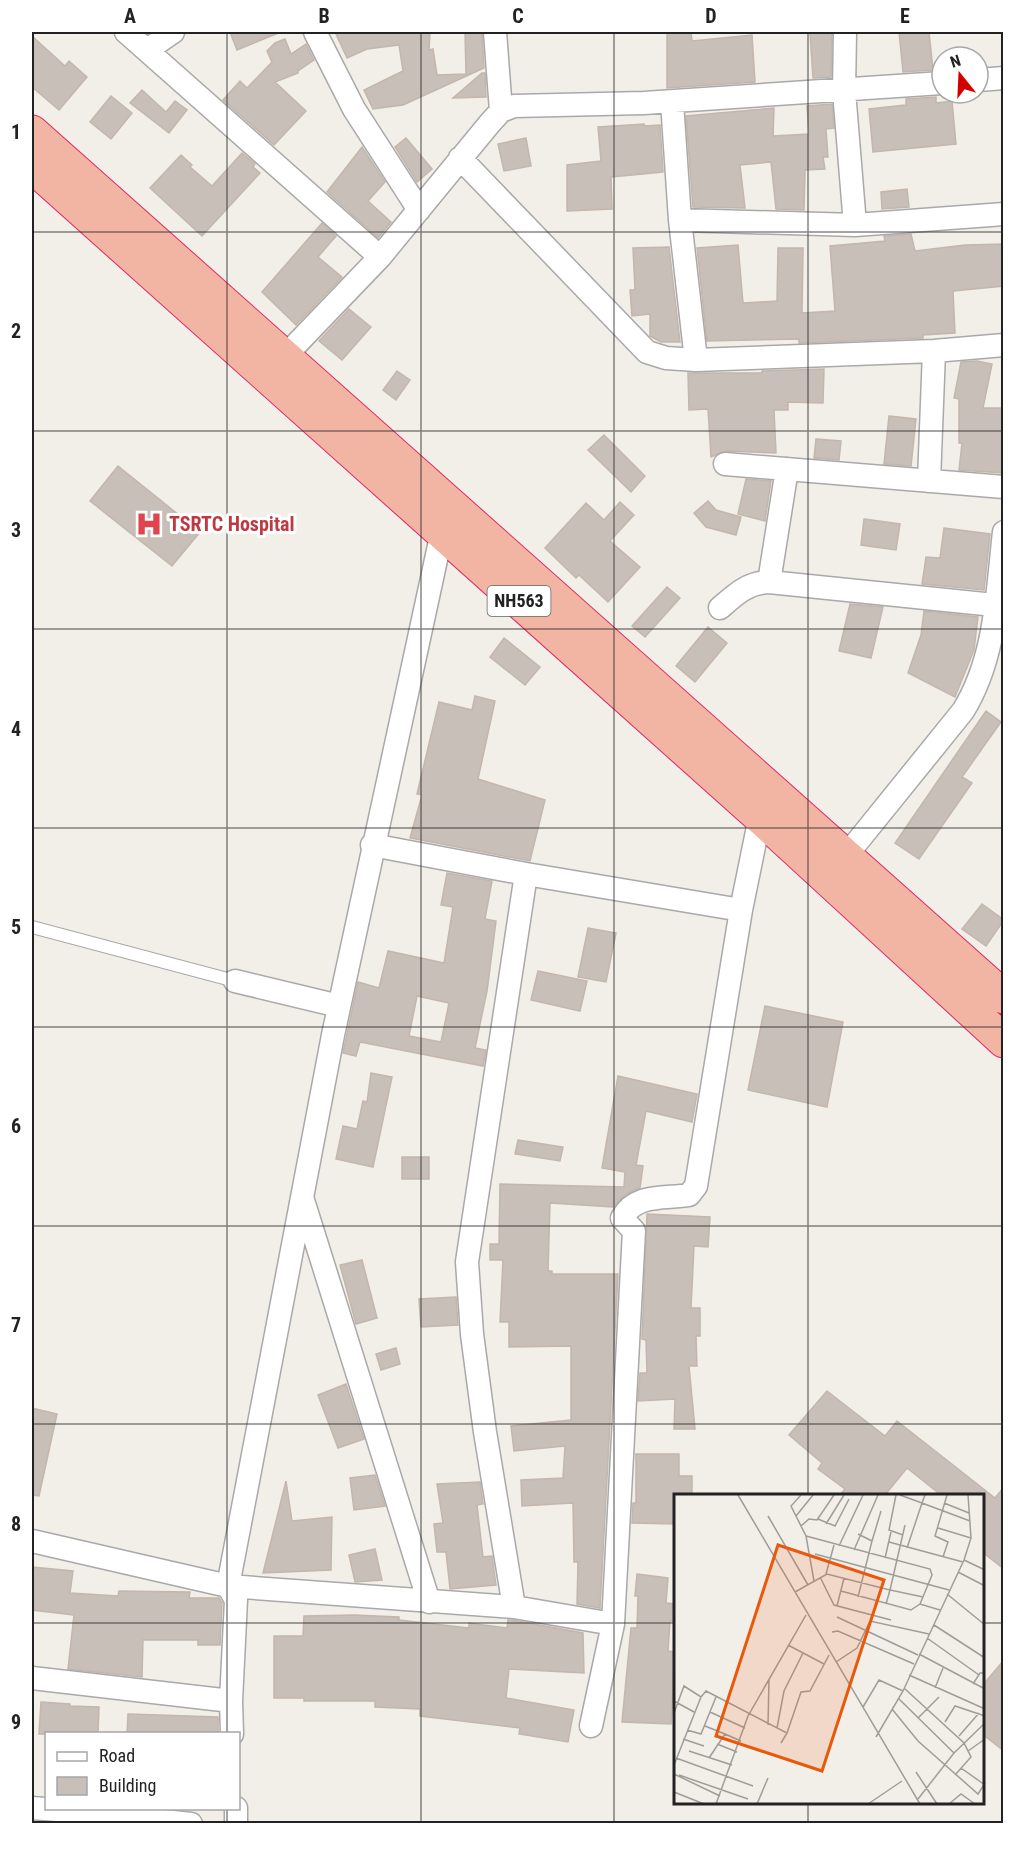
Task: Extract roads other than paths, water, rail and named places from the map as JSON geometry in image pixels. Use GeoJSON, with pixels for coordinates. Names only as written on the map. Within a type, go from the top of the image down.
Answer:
{"type":"FeatureCollection","features":[{"type":"Feature","properties":{"kind":"highway","name":"NH563"},"geometry":{"type":"LineString","coordinates":[[32,132],[1004,997]]}},
{"type":"Feature","properties":{"kind":"highway","name":"NH563"},"geometry":{"type":"LineString","coordinates":[[32,166],[760,817],[1004,1041]]}},
{"type":"Feature","properties":{"kind":"street"},"geometry":{"type":"LineString","coordinates":[[126,32],[380,257]]}},
{"type":"Feature","properties":{"kind":"street"},"geometry":{"type":"LineString","coordinates":[[147,50],[172,32]]}},
{"type":"Feature","properties":{"kind":"street"},"geometry":{"type":"LineString","coordinates":[[315,32],[354,109],[419,210]]}},
{"type":"Feature","properties":{"kind":"street"},"geometry":{"type":"LineString","coordinates":[[495,32],[501,111]]}},
{"type":"Feature","properties":{"kind":"street"},"geometry":{"type":"LineString","coordinates":[[845,32],[844,91],[855,225]]}},
{"type":"Feature","properties":{"kind":"street"},"geometry":{"type":"LineString","coordinates":[[285,356],[380,257],[501,111],[514,106],[532,104],[672,102],[930,84]]}},
{"type":"Feature","properties":{"kind":"street"},"geometry":{"type":"LineString","coordinates":[[672,102],[680,220],[696,360]]}},
{"type":"Feature","properties":{"kind":"street"},"geometry":{"type":"LineString","coordinates":[[460,158],[647,352],[666,358],[696,360],[934,351],[1004,345]]}},
{"type":"Feature","properties":{"kind":"street"},"geometry":{"type":"LineString","coordinates":[[680,220],[855,225],[1004,214]]}},
{"type":"Feature","properties":{"kind":"street"},"geometry":{"type":"LineString","coordinates":[[929,482],[934,351]]}},
{"type":"Feature","properties":{"kind":"street"},"geometry":{"type":"LineString","coordinates":[[725,464],[1004,487]]}},
{"type":"Feature","properties":{"kind":"street"},"geometry":{"type":"LineString","coordinates":[[769,582],[787,469]]}},
{"type":"Feature","properties":{"kind":"street"},"geometry":{"type":"LineString","coordinates":[[232,1732],[231,1701],[236,1600],[228,1586],[339,1006],[372,845],[442,532]]}},
{"type":"Feature","properties":{"kind":"street"},"geometry":{"type":"LineString","coordinates":[[845,857],[963,711],[975,691],[983,673],[1000,606],[1004,532]]}},
{"type":"Feature","properties":{"kind":"street"},"geometry":{"type":"LineString","coordinates":[[720,608],[742,588],[756,582],[1000,606]]}},
{"type":"Feature","properties":{"kind":"street"},"geometry":{"type":"LineString","coordinates":[[591,1726],[613,1624],[634,1231],[622,1218],[628,1208],[637,1201],[689,1194],[696,1186],[741,910],[760,817]]}},
{"type":"Feature","properties":{"kind":"street"},"geometry":{"type":"LineString","coordinates":[[372,845],[526,874],[741,910]]}},
{"type":"Feature","properties":{"kind":"street"},"geometry":{"type":"LineString","coordinates":[[514,1607],[472,1334],[467,1262],[526,874]]}},
{"type":"Feature","properties":{"kind":"street"},"geometry":{"type":"LineString","coordinates":[[235,981],[339,1006]]}},
{"type":"Feature","properties":{"kind":"street"},"geometry":{"type":"LineString","coordinates":[[302,1195],[429,1602]]}},
{"type":"Feature","properties":{"kind":"street"},"geometry":{"type":"LineString","coordinates":[[32,1541],[228,1586],[514,1607],[613,1624]]}},
{"type":"Feature","properties":{"kind":"street"},"geometry":{"type":"LineString","coordinates":[[32,1678],[231,1701]]}},
{"type":"Feature","properties":{"kind":"street"},"geometry":{"type":"LineString","coordinates":[[32,1808],[68,1817],[191,1824]]}},
{"type":"Feature","properties":{"kind":"lane"},"geometry":{"type":"LineString","coordinates":[[32,927],[235,981]]}},
{"type":"Feature","properties":{"kind":"place","name":"TSRTC Hospital"},"geometry":{"type":"Point","coordinates":[149,524]}}]}
